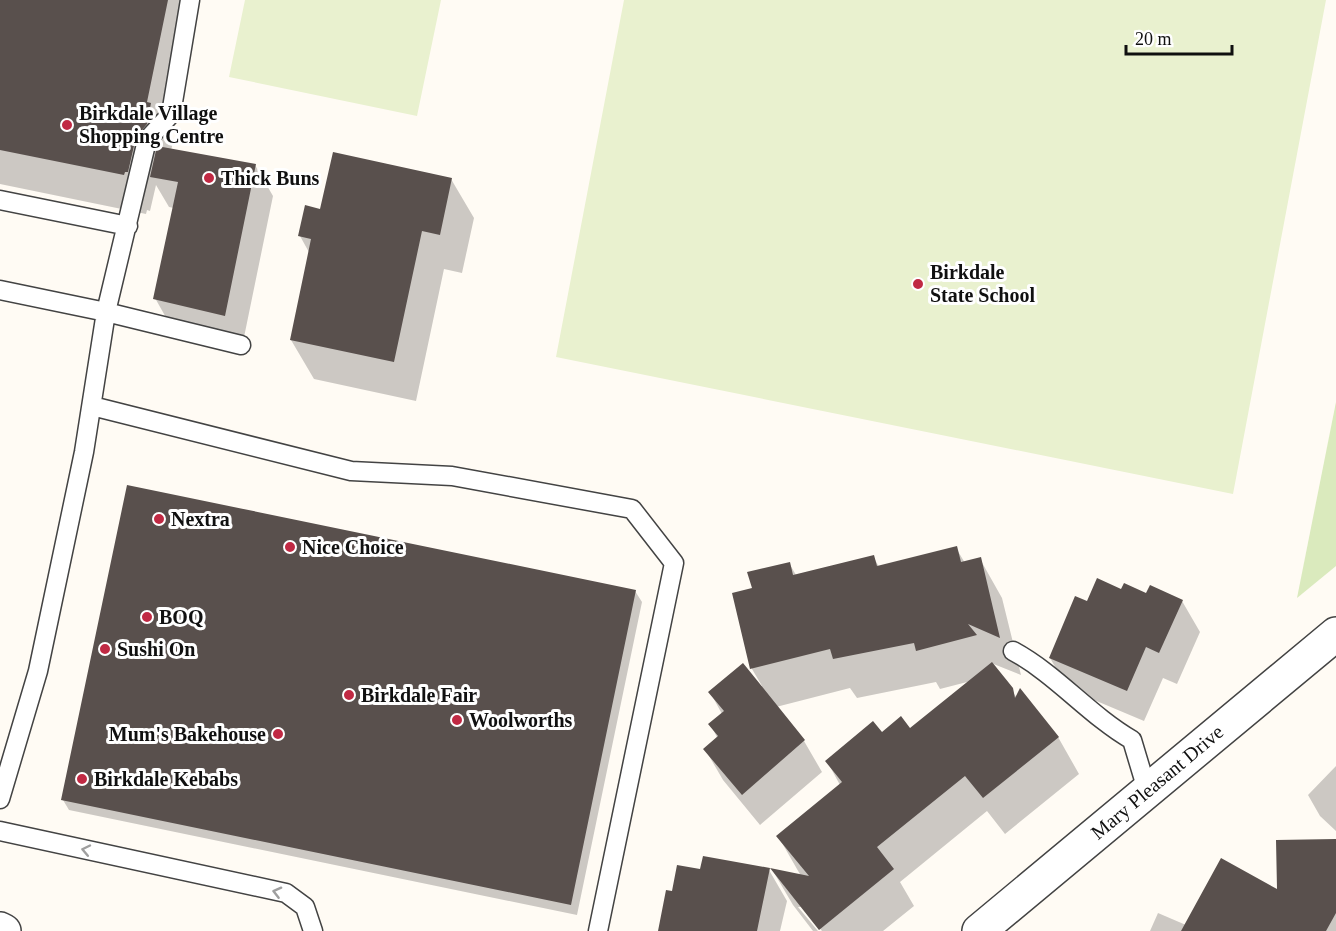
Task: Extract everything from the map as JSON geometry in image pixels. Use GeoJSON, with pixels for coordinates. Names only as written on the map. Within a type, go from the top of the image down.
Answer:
{"type":"FeatureCollection","features":[{"type":"Feature","properties":{"kind":"street","name":"Mary Pleasant Drive"},"geometry":{"type":"LineString","coordinates":[[980,931],[1147,789],[1336,634]]}},
{"type":"Feature","properties":{"kind":"street"},"geometry":{"type":"LineString","coordinates":[[0,929],[4,931]]}},
{"type":"Feature","properties":{"kind":"lane"},"geometry":{"type":"LineString","coordinates":[[0,799],[6,761],[38,671],[92,406],[106,312],[147,140],[171,114],[190,0]]}},
{"type":"Feature","properties":{"kind":"lane"},"geometry":{"type":"LineString","coordinates":[[0,200],[128,226]]}},
{"type":"Feature","properties":{"kind":"lane"},"geometry":{"type":"LineString","coordinates":[[0,290],[106,312],[241,345]]}},
{"type":"Feature","properties":{"kind":"lane"},"geometry":{"type":"LineString","coordinates":[[92,406],[351,471],[452,476],[632,509],[674,563],[598,931]]}},
{"type":"Feature","properties":{"kind":"lane"},"geometry":{"type":"LineString","coordinates":[[1013,651],[1035,663],[1116,731],[1132,740],[1147,789]]}},
{"type":"Feature","properties":{"kind":"lane"},"geometry":{"type":"LineString","coordinates":[[0,831],[286,893],[305,907],[313,931]]}},
{"type":"Feature","properties":{"kind":"green space"},"geometry":{"type":"Polygon","coordinates":[[[245,0],[441,0],[417,116],[229,77],[245,0]]]}},
{"type":"Feature","properties":{"kind":"green space","name":"Birkdale State School"},"geometry":{"type":"Polygon","coordinates":[[[624,0],[1326,0],[1233,494],[556,357],[624,0]]]}},
{"type":"Feature","properties":{"kind":"green space"},"geometry":{"type":"Polygon","coordinates":[[[1336,402],[1336,566],[1297,598],[1336,402]]]}},
{"type":"Feature","properties":{"kind":"building"},"geometry":{"type":"Polygon","coordinates":[[[0,0],[168,0],[147,102],[151,103],[147,124],[136,137],[128,172],[124,175],[0,150],[0,0]]]}},
{"type":"Feature","properties":{"kind":"building"},"geometry":{"type":"Polygon","coordinates":[[[157,146],[256,164],[225,316],[153,299],[178,182],[150,177],[157,146]]]}},
{"type":"Feature","properties":{"kind":"building"},"geometry":{"type":"Polygon","coordinates":[[[333,152],[452,178],[440,235],[422,231],[394,362],[290,340],[311,239],[298,236],[305,205],[320,209],[333,152]]]}},
{"type":"Feature","properties":{"kind":"building","name":"Birkdale Fair"},"geometry":{"type":"Polygon","coordinates":[[[127,485],[636,590],[571,905],[61,800],[127,485]]]}},
{"type":"Feature","properties":{"kind":"building"},"geometry":{"type":"Polygon","coordinates":[[[957,546],[961,562],[981,557],[1000,638],[968,624],[977,635],[916,651],[914,643],[833,659],[830,649],[750,669],[732,593],[752,588],[747,572],[790,562],[793,575],[874,555],[877,566],[957,546]]]}},
{"type":"Feature","properties":{"kind":"building"},"geometry":{"type":"Polygon","coordinates":[[[1097,578],[1121,589],[1124,583],[1146,593],[1150,585],[1183,600],[1159,653],[1146,647],[1127,691],[1049,658],[1075,596],[1087,601],[1097,578]]]}},
{"type":"Feature","properties":{"kind":"building"},"geometry":{"type":"Polygon","coordinates":[[[992,662],[1013,688],[1015,698],[1020,688],[1059,737],[983,798],[965,776],[877,847],[894,869],[819,930],[770,868],[809,876],[776,836],[842,782],[825,761],[873,721],[882,732],[901,716],[910,728],[992,662]]]}},
{"type":"Feature","properties":{"kind":"building"},"geometry":{"type":"Polygon","coordinates":[[[743,663],[805,740],[742,795],[703,749],[718,736],[708,724],[724,711],[708,692],[743,663]]]}},
{"type":"Feature","properties":{"kind":"building"},"geometry":{"type":"Polygon","coordinates":[[[1336,839],[1336,913],[1326,931],[1181,931],[1221,858],[1277,889],[1276,840],[1336,839]]]}},
{"type":"Feature","properties":{"kind":"building"},"geometry":{"type":"Polygon","coordinates":[[[703,856],[770,868],[757,931],[658,931],[666,890],[672,891],[677,865],[700,869],[703,856]]]}},
{"type":"Feature","properties":{"kind":"place","name":"Birkdale Village Shopping Centre"},"geometry":{"type":"Point","coordinates":[67,125]}},
{"type":"Feature","properties":{"kind":"place","name":"Thick Buns"},"geometry":{"type":"Point","coordinates":[209,178]}},
{"type":"Feature","properties":{"kind":"place","name":"Birkdale State School"},"geometry":{"type":"Point","coordinates":[918,284]}},
{"type":"Feature","properties":{"kind":"place","name":"Nextra"},"geometry":{"type":"Point","coordinates":[159,519]}},
{"type":"Feature","properties":{"kind":"place","name":"Nice Choice"},"geometry":{"type":"Point","coordinates":[290,547]}},
{"type":"Feature","properties":{"kind":"place","name":"BOQ"},"geometry":{"type":"Point","coordinates":[147,617]}},
{"type":"Feature","properties":{"kind":"place","name":"Sushi On"},"geometry":{"type":"Point","coordinates":[105,649]}},
{"type":"Feature","properties":{"kind":"place","name":"Birkdale Fair"},"geometry":{"type":"Point","coordinates":[349,695]}},
{"type":"Feature","properties":{"kind":"place","name":"Woolworths"},"geometry":{"type":"Point","coordinates":[457,720]}},
{"type":"Feature","properties":{"kind":"place","name":"Mum's Bakehouse"},"geometry":{"type":"Point","coordinates":[278,734]}},
{"type":"Feature","properties":{"kind":"place","name":"Birkdale Kebabs"},"geometry":{"type":"Point","coordinates":[82,779]}}]}
